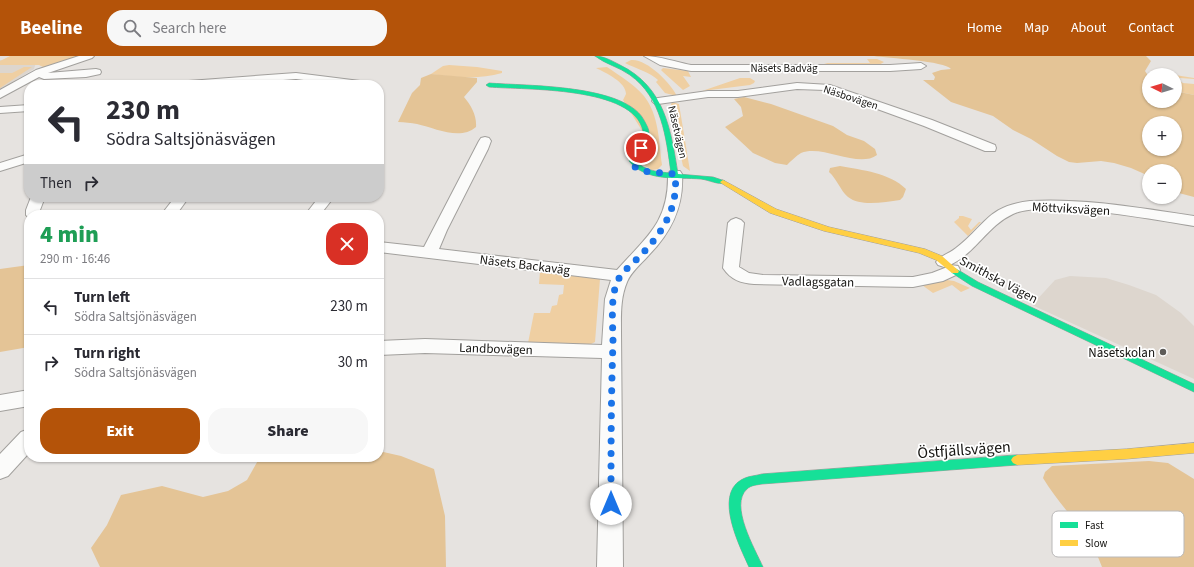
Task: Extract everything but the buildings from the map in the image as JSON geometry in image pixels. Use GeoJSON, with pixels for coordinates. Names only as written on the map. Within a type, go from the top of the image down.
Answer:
{"type":"FeatureCollection","features":[{"type":"Feature","properties":{"kind":"street"},"geometry":{"type":"LineString","coordinates":[[26,80],[64,63],[89,56]]}},
{"type":"Feature","properties":{"kind":"street","name":"Näsetvägen"},"geometry":{"type":"LineString","coordinates":[[597,56],[637,76],[658,101],[666,124],[675,174]]}},
{"type":"Feature","properties":{"kind":"street","name":"Näsets Badväg"},"geometry":{"type":"LineString","coordinates":[[649,56],[674,65],[701,68],[921,66]]}},
{"type":"Feature","properties":{"kind":"street"},"geometry":{"type":"LineString","coordinates":[[33,76],[86,74],[96,72]]}},
{"type":"Feature","properties":{"kind":"street"},"geometry":{"type":"LineString","coordinates":[[238,80],[289,76],[334,80]]}},
{"type":"Feature","properties":{"kind":"street"},"geometry":{"type":"LineString","coordinates":[[0,95],[24,81]]}},
{"type":"Feature","properties":{"kind":"street","name":"Smithska Vägen"},"geometry":{"type":"LineString","coordinates":[[489,85],[588,93],[608,97],[626,103],[640,114],[646,131],[644,142],[633,158],[632,164],[641,171],[715,178],[753,202],[773,211],[852,235],[921,250],[931,254],[987,290],[1194,388]]}},
{"type":"Feature","properties":{"kind":"street","name":"Näsbovägen"},"geometry":{"type":"LineString","coordinates":[[658,101],[708,94],[738,94],[797,86],[826,88],[928,123],[990,148]]}},
{"type":"Feature","properties":{"kind":"street"},"geometry":{"type":"LineString","coordinates":[[0,110],[24,108]]}},
{"type":"Feature","properties":{"kind":"street"},"geometry":{"type":"LineString","coordinates":[[429,253],[439,230],[485,141]]}},
{"type":"Feature","properties":{"kind":"street"},"geometry":{"type":"LineString","coordinates":[[0,167],[24,160]]}},
{"type":"Feature","properties":{"kind":"street"},"geometry":{"type":"LineString","coordinates":[[610,567],[612,352],[615,291],[621,276],[648,248],[668,219],[673,208],[676,193],[675,174]]}},
{"type":"Feature","properties":{"kind":"street"},"geometry":{"type":"LineString","coordinates":[[172,210],[178,202]]}},
{"type":"Feature","properties":{"kind":"street"},"geometry":{"type":"LineString","coordinates":[[316,210],[323,202]]}},
{"type":"Feature","properties":{"kind":"street","name":"Möttviksvägen"},"geometry":{"type":"LineString","coordinates":[[948,266],[953,259],[965,250],[992,220],[1008,210],[1020,207],[1038,205],[1091,207],[1194,221]]}},
{"type":"Feature","properties":{"kind":"street","name":"Vadlagsgatan"},"geometry":{"type":"LineString","coordinates":[[736,223],[731,268],[733,272],[746,278],[763,280],[913,282],[937,277],[948,266]]}},
{"type":"Feature","properties":{"kind":"street","name":"Näsets Backaväg"},"geometry":{"type":"LineString","coordinates":[[384,248],[505,260],[621,276]]}},
{"type":"Feature","properties":{"kind":"street","name":"Landbovägen"},"geometry":{"type":"LineString","coordinates":[[384,348],[425,346],[612,352]]}},
{"type":"Feature","properties":{"kind":"street"},"geometry":{"type":"LineString","coordinates":[[0,403],[24,399]]}},
{"type":"Feature","properties":{"kind":"street"},"geometry":{"type":"LineString","coordinates":[[0,469],[24,443]]}},
{"type":"Feature","properties":{"kind":"street","name":"Östfjällsvägen"},"geometry":{"type":"LineString","coordinates":[[756,567],[734,512],[734,500],[738,490],[745,484],[762,479],[1047,457],[1126,454],[1194,448]]}},
{"type":"Feature","properties":{"kind":"shaded area"},"geometry":{"type":"Polygon","coordinates":[[[10,56],[83,56],[45,68],[39,65],[0,65],[0,61],[10,56]]]}},
{"type":"Feature","properties":{"kind":"shaded area"},"geometry":{"type":"Polygon","coordinates":[[[874,56],[1146,56],[1151,61],[1147,68],[1142,68],[1142,108],[1182,108],[1182,92],[1194,95],[1194,197],[1182,194],[1182,164],[1142,164],[1142,173],[1114,163],[1101,161],[1077,163],[1069,162],[1013,130],[993,116],[951,102],[923,80],[934,80],[935,77],[932,73],[951,69],[947,66],[915,60],[874,56]]]}},
{"type":"Feature","properties":{"kind":"shaded area"},"geometry":{"type":"Polygon","coordinates":[[[867,59],[877,59],[884,62],[879,65],[831,65],[824,63],[870,63],[867,59]]]}},
{"type":"Feature","properties":{"kind":"shaded area"},"geometry":{"type":"Polygon","coordinates":[[[0,60],[33,60],[36,62],[34,69],[0,90],[0,60]]]}},
{"type":"Feature","properties":{"kind":"shaded area"},"geometry":{"type":"Polygon","coordinates":[[[631,60],[637,60],[651,67],[664,78],[677,96],[665,93],[656,82],[658,80],[655,77],[625,63],[631,60]]]}},
{"type":"Feature","properties":{"kind":"shaded area"},"geometry":{"type":"Polygon","coordinates":[[[443,66],[477,67],[502,71],[502,73],[484,77],[458,77],[431,74],[443,66]]]}},
{"type":"Feature","properties":{"kind":"shaded area"},"geometry":{"type":"Polygon","coordinates":[[[24,67],[32,67],[0,88],[0,73],[12,73],[24,67]]]}},
{"type":"Feature","properties":{"kind":"shaded area"},"geometry":{"type":"Polygon","coordinates":[[[607,67],[627,80],[644,96],[649,103],[653,112],[659,138],[662,165],[658,169],[652,170],[637,161],[649,142],[623,100],[626,94],[623,86],[615,78],[596,68],[607,67]]]}},
{"type":"Feature","properties":{"kind":"shaded area"},"geometry":{"type":"Polygon","coordinates":[[[663,68],[688,71],[691,77],[683,76],[690,86],[683,90],[661,70],[663,68]]]}},
{"type":"Feature","properties":{"kind":"shaded area"},"geometry":{"type":"Polygon","coordinates":[[[431,74],[477,78],[477,82],[464,97],[473,111],[476,119],[476,127],[463,133],[455,133],[417,124],[398,122],[412,93],[420,85],[421,78],[431,74]]]}},
{"type":"Feature","properties":{"kind":"shaded area"},"geometry":{"type":"Polygon","coordinates":[[[1182,76],[1194,78],[1182,78],[1182,76]]]}},
{"type":"Feature","properties":{"kind":"shaded area"},"geometry":{"type":"Polygon","coordinates":[[[740,78],[750,78],[755,81],[750,85],[702,91],[740,78]]]}},
{"type":"Feature","properties":{"kind":"shaded area"},"geometry":{"type":"Polygon","coordinates":[[[1182,82],[1194,84],[1194,95],[1182,92],[1182,82]]]}},
{"type":"Feature","properties":{"kind":"shaded area"},"geometry":{"type":"Polygon","coordinates":[[[744,97],[771,104],[833,126],[847,135],[864,141],[875,149],[877,155],[869,159],[860,159],[819,151],[810,151],[801,153],[787,165],[775,163],[753,153],[725,127],[743,116],[741,107],[734,99],[744,97]]]}},
{"type":"Feature","properties":{"kind":"shaded area"},"geometry":{"type":"Polygon","coordinates":[[[672,102],[679,104],[690,171],[683,166],[670,107],[672,102]]]}},
{"type":"Feature","properties":{"kind":"shaded area"},"geometry":{"type":"Polygon","coordinates":[[[840,166],[875,173],[892,179],[906,189],[903,197],[900,200],[880,203],[866,203],[853,200],[845,194],[829,172],[830,168],[840,166]]]}},
{"type":"Feature","properties":{"kind":"shaded area"},"geometry":{"type":"Polygon","coordinates":[[[959,216],[972,219],[968,226],[971,230],[979,222],[981,222],[968,236],[954,222],[959,218],[959,216]]]}},
{"type":"Feature","properties":{"kind":"shaded area"},"geometry":{"type":"Polygon","coordinates":[[[24,266],[24,348],[0,352],[0,269],[24,266]]]}},
{"type":"Feature","properties":{"kind":"shaded area"},"geometry":{"type":"Polygon","coordinates":[[[540,271],[600,279],[595,342],[587,346],[528,343],[534,313],[550,313],[552,306],[557,305],[559,295],[563,294],[564,285],[539,284],[540,271]]]}},
{"type":"Feature","properties":{"kind":"shaded area","name":"Näsetskolan"},"geometry":{"type":"Polygon","coordinates":[[[1070,276],[1106,278],[1129,285],[1156,295],[1181,313],[1194,326],[1194,379],[1032,305],[1055,280],[1070,276]]]}},
{"type":"Feature","properties":{"kind":"shaded area"},"geometry":{"type":"Polygon","coordinates":[[[947,280],[954,281],[970,288],[961,292],[952,285],[933,293],[922,285],[947,280]]]}},
{"type":"Feature","properties":{"kind":"shaded area"},"geometry":{"type":"Polygon","coordinates":[[[384,452],[401,456],[434,469],[445,516],[446,567],[100,567],[91,548],[107,525],[121,495],[162,486],[203,497],[228,491],[247,480],[257,462],[384,462],[384,452]]]}},
{"type":"Feature","properties":{"kind":"shaded area"},"geometry":{"type":"Polygon","coordinates":[[[1149,461],[1168,463],[1194,479],[1194,567],[1102,567],[1098,557],[1184,557],[1184,511],[1067,511],[1043,478],[1045,472],[1052,466],[1149,461]]]}},
{"type":"Feature","properties":{"kind":"traffic: fast"},"geometry":{"type":"LineString","coordinates":[[597,56],[631,73],[645,85],[653,96],[660,108],[668,134],[675,174]]}},
{"type":"Feature","properties":{"kind":"traffic: fast"},"geometry":{"type":"LineString","coordinates":[[489,85],[579,92],[603,97],[624,104],[639,115],[646,131],[645,139],[632,161],[639,168],[649,172],[674,176],[701,177],[723,182]]}},
{"type":"Feature","properties":{"kind":"traffic: fast"},"geometry":{"type":"LineString","coordinates":[[955,271],[975,284],[1194,388]]}},
{"type":"Feature","properties":{"kind":"traffic: fast"},"geometry":{"type":"LineString","coordinates":[[756,567],[738,524],[736,512],[735,501],[738,491],[746,483],[762,479],[1017,460]]}},
{"type":"Feature","properties":{"kind":"traffic: slow"},"geometry":{"type":"LineString","coordinates":[[723,182],[773,211],[827,229],[922,251],[939,258],[955,271]]}},
{"type":"Feature","properties":{"kind":"traffic: slow"},"geometry":{"type":"LineString","coordinates":[[1017,460],[1126,454],[1194,448]]}},
{"type":"Feature","properties":{"kind":"place","name":"Näsetskolan"},"geometry":{"type":"Point","coordinates":[1163,352]}},
{"type":"Feature","properties":{"kind":"route"},"geometry":{"type":"LineString","coordinates":[[611,504],[612,352],[615,291],[621,276],[659,235],[673,208],[676,188],[675,174],[660,174],[641,171],[632,164],[633,158],[641,148]]}}]}
